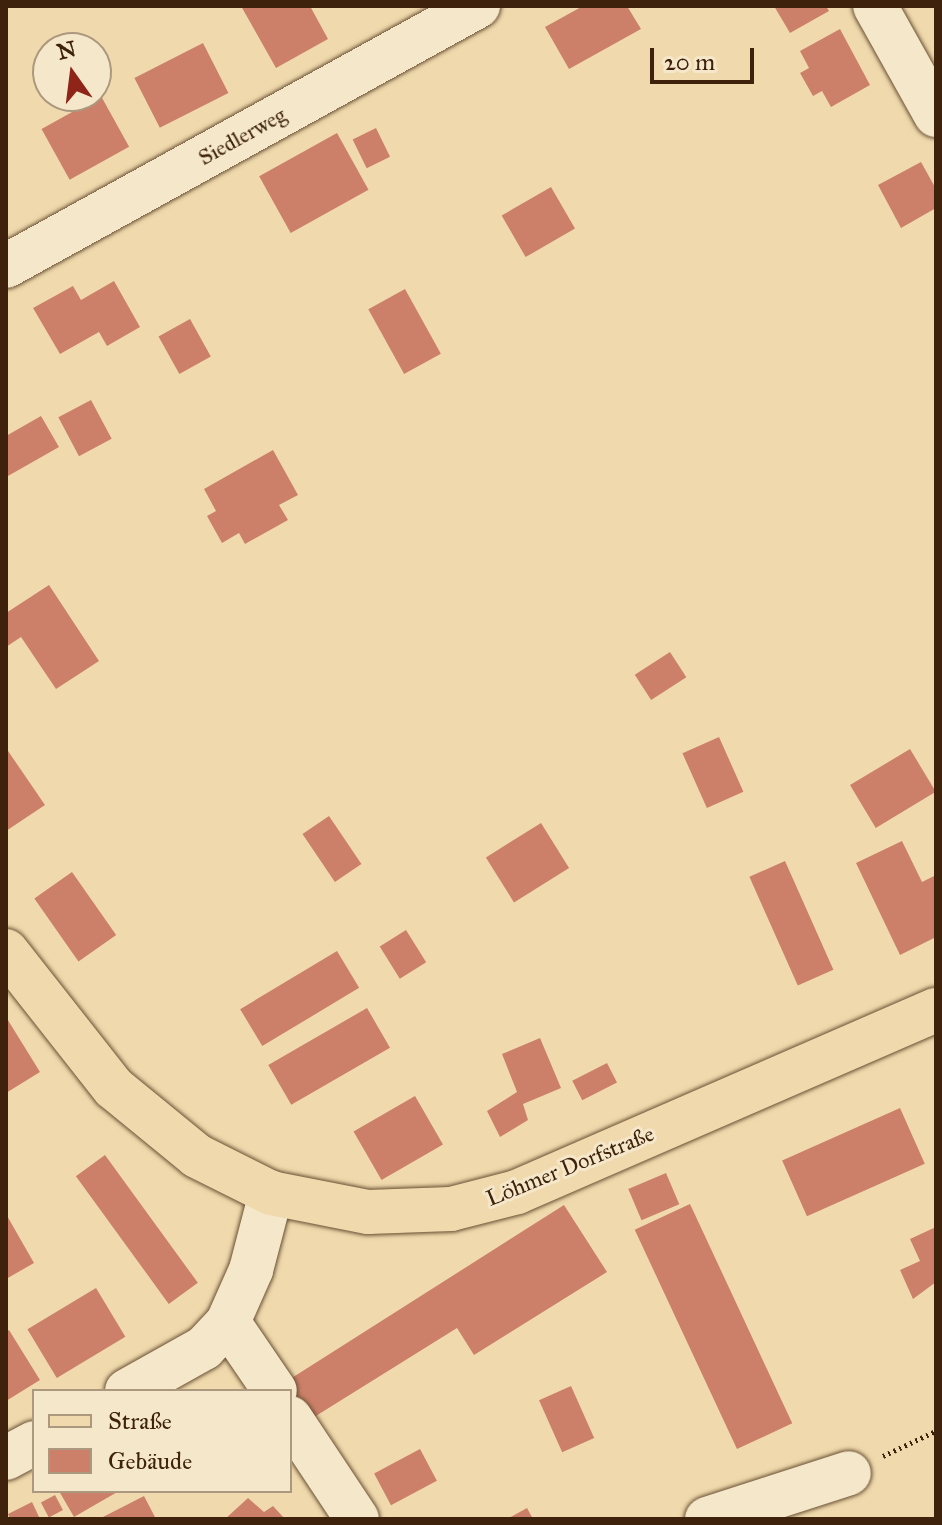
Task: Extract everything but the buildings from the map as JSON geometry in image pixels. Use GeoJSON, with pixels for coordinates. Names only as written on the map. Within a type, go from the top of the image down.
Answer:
{"type":"FeatureCollection","features":[{"type":"Feature","properties":{"kind":"main road","name":"Löhmer Dorfstraße"},"geometry":{"type":"LineString","coordinates":[[6,951],[96,1068],[146,1118],[197,1156],[271,1193],[368,1212],[429,1212],[483,1202],[552,1179],[936,1010]]}},
{"type":"Feature","properties":{"kind":"street","name":"Siedlerweg"},"geometry":{"type":"LineString","coordinates":[[6,266],[478,6]]}},
{"type":"Feature","properties":{"kind":"street"},"geometry":{"type":"LineString","coordinates":[[875,6],[936,115]]}},
{"type":"Feature","properties":{"kind":"street"},"geometry":{"type":"LineString","coordinates":[[131,1389],[204,1348],[228,1322],[251,1270],[271,1193]]}},
{"type":"Feature","properties":{"kind":"street"},"geometry":{"type":"LineString","coordinates":[[228,1322],[274,1389]]}},
{"type":"Feature","properties":{"kind":"street"},"geometry":{"type":"LineString","coordinates":[[292,1421],[357,1519]]}},
{"type":"Feature","properties":{"kind":"street"},"geometry":{"type":"LineString","coordinates":[[6,1458],[32,1444]]}},
{"type":"Feature","properties":{"kind":"street"},"geometry":{"type":"LineString","coordinates":[[707,1519],[849,1473]]}},
{"type":"Feature","properties":{"kind":"path"},"geometry":{"type":"LineString","coordinates":[[849,1473],[936,1431]]}}]}
